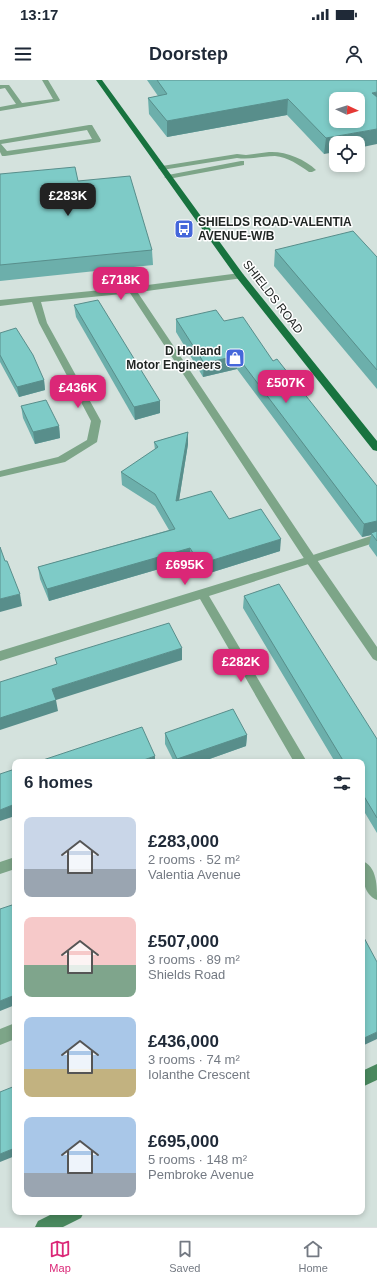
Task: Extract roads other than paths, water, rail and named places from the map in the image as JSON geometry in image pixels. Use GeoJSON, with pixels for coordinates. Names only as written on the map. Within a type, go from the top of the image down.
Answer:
{"type":"FeatureCollection","features":[{"type":"Feature","properties":{"kind":"main road","name":"SHIELDS ROAD"},"geometry":{"type":"LineString","coordinates":[[98,80],[240,276],[377,448]]}},
{"type":"Feature","properties":{"kind":"street"},"geometry":{"type":"LineString","coordinates":[[0,109],[57,100],[45,80]]}},
{"type":"Feature","properties":{"kind":"street"},"geometry":{"type":"LineString","coordinates":[[0,87],[7,86],[20,106]]}},
{"type":"Feature","properties":{"kind":"street"},"geometry":{"type":"LineString","coordinates":[[0,142],[89,127],[97,140],[5,154],[0,146]]}},
{"type":"Feature","properties":{"kind":"street"},"geometry":{"type":"LineString","coordinates":[[162,168],[236,156],[247,158],[274,154],[292,158],[312,170]]}},
{"type":"Feature","properties":{"kind":"street"},"geometry":{"type":"LineString","coordinates":[[168,177],[240,164],[247,158]]}},
{"type":"Feature","properties":{"kind":"street"},"geometry":{"type":"LineString","coordinates":[[0,303],[132,290],[240,276]]}},
{"type":"Feature","properties":{"kind":"street"},"geometry":{"type":"LineString","coordinates":[[132,290],[311,560],[377,656]]}},
{"type":"Feature","properties":{"kind":"street"},"geometry":{"type":"LineString","coordinates":[[0,474],[61,460],[92,442],[96,421],[43,323],[36,300]]}},
{"type":"Feature","properties":{"kind":"street"},"geometry":{"type":"LineString","coordinates":[[0,656],[311,560],[377,538]]}},
{"type":"Feature","properties":{"kind":"street"},"geometry":{"type":"LineString","coordinates":[[202,593],[297,759]]}},
{"type":"Feature","properties":{"kind":"street"},"geometry":{"type":"LineString","coordinates":[[0,868],[12,864]]}},
{"type":"Feature","properties":{"kind":"street"},"geometry":{"type":"LineString","coordinates":[[365,872],[377,893]]}},
{"type":"Feature","properties":{"kind":"street"},"geometry":{"type":"LineString","coordinates":[[0,1037],[12,1032]]}},
{"type":"Feature","properties":{"kind":"street"},"geometry":{"type":"LineString","coordinates":[[365,1078],[377,1072]]}},
{"type":"Feature","properties":{"kind":"street"},"geometry":{"type":"LineString","coordinates":[[44,1227],[69,1215]]}},
{"type":"Feature","properties":{"kind":"place","name":"SHIELDS ROAD-VALENTIA AVENUE-W/B"},"geometry":{"type":"Point","coordinates":[184,229]}},
{"type":"Feature","properties":{"kind":"place","name":"D Holland Motor Engineers"},"geometry":{"type":"Point","coordinates":[235,358]}}]}
